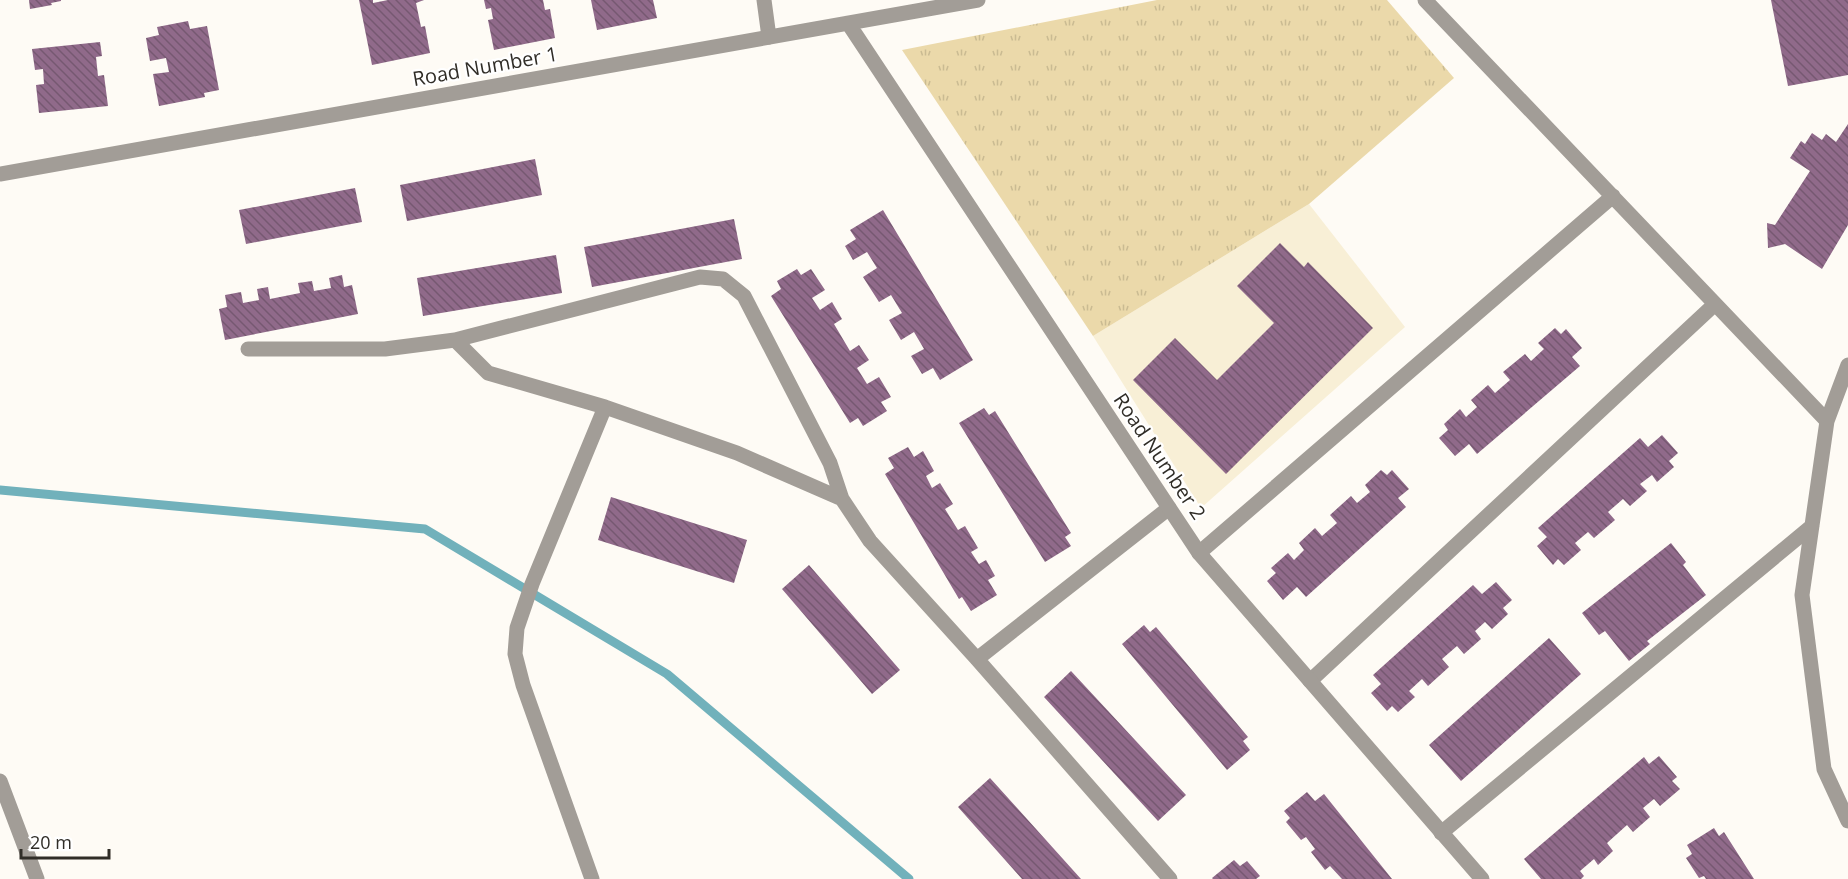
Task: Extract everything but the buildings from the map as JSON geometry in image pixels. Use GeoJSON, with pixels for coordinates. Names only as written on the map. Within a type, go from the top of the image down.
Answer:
{"type":"FeatureCollection","features":[{"type":"Feature","properties":{"kind":"street"},"geometry":{"type":"LineString","coordinates":[[764,0],[769,37]]}},
{"type":"Feature","properties":{"kind":"street","name":"Road Number 1"},"geometry":{"type":"LineString","coordinates":[[0,174],[978,0]]}},
{"type":"Feature","properties":{"kind":"street"},"geometry":{"type":"LineString","coordinates":[[1425,0],[1827,421]]}},
{"type":"Feature","properties":{"kind":"street","name":"Road Number 2"},"geometry":{"type":"LineString","coordinates":[[848,23],[1199,553],[1482,879]]}},
{"type":"Feature","properties":{"kind":"street"},"geometry":{"type":"LineString","coordinates":[[1199,553],[1612,196]]}},
{"type":"Feature","properties":{"kind":"street"},"geometry":{"type":"LineString","coordinates":[[248,349],[385,349],[455,340],[700,277],[723,279],[744,296],[830,463],[842,499],[870,542],[977,659],[1170,879]]}},
{"type":"Feature","properties":{"kind":"street"},"geometry":{"type":"LineString","coordinates":[[1310,681],[1715,304]]}},
{"type":"Feature","properties":{"kind":"street"},"geometry":{"type":"LineString","coordinates":[[455,340],[488,373],[605,407],[737,453],[842,499]]}},
{"type":"Feature","properties":{"kind":"street"},"geometry":{"type":"LineString","coordinates":[[1848,365],[1827,421],[1802,595],[1824,769],[1848,821]]}},
{"type":"Feature","properties":{"kind":"street"},"geometry":{"type":"LineString","coordinates":[[592,879],[523,685],[515,654],[517,628],[532,584],[605,407]]}},
{"type":"Feature","properties":{"kind":"street"},"geometry":{"type":"LineString","coordinates":[[977,659],[1169,508]]}},
{"type":"Feature","properties":{"kind":"street"},"geometry":{"type":"LineString","coordinates":[[1441,832],[1812,526]]}},
{"type":"Feature","properties":{"kind":"street"},"geometry":{"type":"LineString","coordinates":[[0,782],[37,879]]}},
{"type":"Feature","properties":{"kind":"shaded area"},"geometry":{"type":"Polygon","coordinates":[[[1309,204],[1405,327],[1201,508],[1093,336],[1309,204]]]}},
{"type":"Feature","properties":{"kind":"green space"},"geometry":{"type":"Polygon","coordinates":[[[1157,0],[1387,0],[1454,78],[1309,204],[1093,336],[902,50],[1157,0]]]}},
{"type":"Feature","properties":{"kind":"waterway"},"geometry":{"type":"LineString","coordinates":[[0,490],[425,529],[667,674],[909,879]]}}]}
